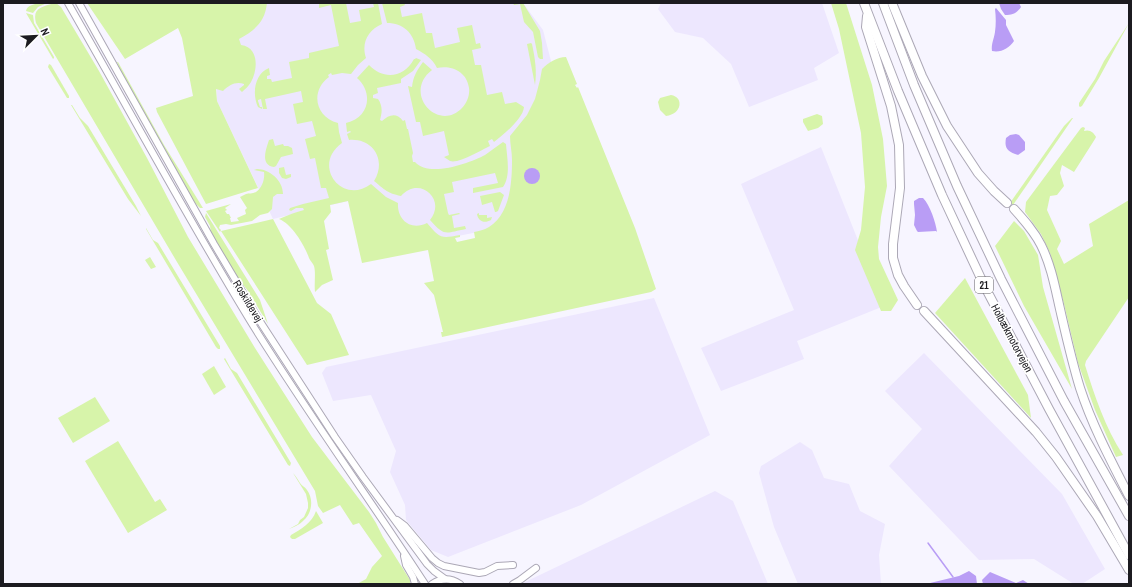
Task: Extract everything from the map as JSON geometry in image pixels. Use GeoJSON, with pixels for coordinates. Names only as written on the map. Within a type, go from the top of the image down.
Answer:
{"type":"FeatureCollection","features":[{"type":"Feature","properties":{"kind":"highway","name":"Holbækmotorvejen"},"geometry":{"type":"LineString","coordinates":[[864,3],[898,91],[942,195],[985,287],[1129,555]]}},
{"type":"Feature","properties":{"kind":"highway","name":"Holbækmotorvejen"},"geometry":{"type":"LineString","coordinates":[[883,3],[914,85],[957,186],[1001,279],[1064,401],[1129,516]]}},
{"type":"Feature","properties":{"kind":"highway"},"geometry":{"type":"LineString","coordinates":[[892,3],[922,76],[947,126],[978,173],[1007,203]]}},
{"type":"Feature","properties":{"kind":"highway"},"geometry":{"type":"LineString","coordinates":[[868,13],[866,27],[891,106],[899,145],[900,188],[893,244],[893,258],[898,275],[917,304]]}},
{"type":"Feature","properties":{"kind":"highway"},"geometry":{"type":"LineString","coordinates":[[1014,209],[1034,232],[1047,257],[1070,355],[1081,390],[1109,457],[1129,496]]}},
{"type":"Feature","properties":{"kind":"highway"},"geometry":{"type":"LineString","coordinates":[[924,311],[1036,432],[1056,457],[1097,516],[1129,570]]}},
{"type":"Feature","properties":{"kind":"main road","name":"Roskildevej"},"geometry":{"type":"LineString","coordinates":[[68,3],[250,320],[290,385],[425,584]]}},
{"type":"Feature","properties":{"kind":"main road","name":"Roskildevej"},"geometry":{"type":"LineString","coordinates":[[79,3],[214,244],[261,323],[335,436],[392,517],[428,564],[434,571],[445,579]]}},
{"type":"Feature","properties":{"kind":"main road"},"geometry":{"type":"LineString","coordinates":[[392,517],[405,526],[432,558],[444,566],[479,573],[485,572],[497,566],[513,565]]}},
{"type":"Feature","properties":{"kind":"main road"},"geometry":{"type":"LineString","coordinates":[[403,552],[406,565],[415,584]]}},
{"type":"Feature","properties":{"kind":"main road"},"geometry":{"type":"LineString","coordinates":[[513,584],[536,568]]}},
{"type":"Feature","properties":{"kind":"main road"},"geometry":{"type":"LineString","coordinates":[[432,584],[445,579],[452,580],[460,584]]}},
{"type":"Feature","properties":{"kind":"shaded area"},"geometry":{"type":"Polygon","coordinates":[[[209,3],[523,3],[543,30],[559,92],[508,226],[443,239],[408,228],[377,194],[273,219],[217,101],[214,45],[209,3]]]}},
{"type":"Feature","properties":{"kind":"shaded area"},"geometry":{"type":"Polygon","coordinates":[[[661,3],[822,3],[839,53],[814,68],[818,80],[749,107],[731,64],[703,38],[675,32],[658,9],[661,3]]]}},
{"type":"Feature","properties":{"kind":"shaded area"},"geometry":{"type":"Polygon","coordinates":[[[999,3],[1019,3],[1021,7],[1018,11],[1010,15],[1005,15],[999,3]]]}},
{"type":"Feature","properties":{"kind":"shaded area"},"geometry":{"type":"Polygon","coordinates":[[[996,8],[1006,20],[1006,25],[1014,41],[1010,46],[1004,49],[992,51],[992,44],[995,35],[996,8]]]}},
{"type":"Feature","properties":{"kind":"shaded area"},"geometry":{"type":"Polygon","coordinates":[[[1010,135],[1019,135],[1025,142],[1025,150],[1018,155],[1009,151],[1006,147],[1006,138],[1010,135]]]}},
{"type":"Feature","properties":{"kind":"shaded area"},"geometry":{"type":"Polygon","coordinates":[[[821,147],[884,306],[797,341],[804,359],[721,391],[701,348],[794,310],[741,184],[821,147]]]}},
{"type":"Feature","properties":{"kind":"shaded area"},"geometry":{"type":"Polygon","coordinates":[[[529,168],[535,168],[540,173],[538,182],[535,184],[529,184],[524,179],[524,173],[529,168]]]}},
{"type":"Feature","properties":{"kind":"shaded area"},"geometry":{"type":"Polygon","coordinates":[[[919,198],[923,198],[928,205],[934,219],[937,232],[917,231],[914,225],[914,201],[919,198]]]}},
{"type":"Feature","properties":{"kind":"shaded area"},"geometry":{"type":"Polygon","coordinates":[[[654,298],[710,435],[581,505],[448,557],[431,550],[406,520],[405,505],[390,472],[396,451],[371,395],[333,401],[322,373],[326,367],[654,298]]]}},
{"type":"Feature","properties":{"kind":"shaded area"},"geometry":{"type":"Polygon","coordinates":[[[924,353],[1062,494],[1105,569],[1082,584],[1074,584],[1034,559],[979,560],[889,466],[922,429],[885,391],[924,353]]]}},
{"type":"Feature","properties":{"kind":"shaded area"},"geometry":{"type":"Polygon","coordinates":[[[800,442],[812,450],[824,478],[849,484],[860,511],[885,524],[879,555],[881,584],[798,584],[774,527],[759,473],[761,466],[800,442]]]}},
{"type":"Feature","properties":{"kind":"shaded area"},"geometry":{"type":"Polygon","coordinates":[[[715,491],[733,501],[768,584],[521,584],[715,491]]]}},
{"type":"Feature","properties":{"kind":"shaded area"},"geometry":{"type":"Polygon","coordinates":[[[969,571],[976,576],[977,584],[926,584],[959,576],[969,571]]]}},
{"type":"Feature","properties":{"kind":"shaded area"},"geometry":{"type":"Polygon","coordinates":[[[990,572],[1016,583],[1023,580],[1029,584],[983,584],[982,580],[990,572]]]}},
{"type":"Feature","properties":{"kind":"green space"},"geometry":{"type":"Polygon","coordinates":[[[40,3],[47,3],[38,7],[33,13],[26,11],[30,6],[40,3]]]}},
{"type":"Feature","properties":{"kind":"green space"},"geometry":{"type":"Polygon","coordinates":[[[54,3],[61,7],[99,71],[188,237],[255,348],[312,437],[369,512],[410,580],[410,584],[357,584],[366,579],[372,567],[382,556],[359,523],[353,525],[340,505],[323,513],[318,506],[315,491],[177,262],[36,23],[35,14],[37,11],[42,7],[54,3]]]}},
{"type":"Feature","properties":{"kind":"green space"},"geometry":{"type":"Polygon","coordinates":[[[87,3],[267,3],[264,15],[258,25],[239,39],[241,45],[247,47],[254,54],[256,66],[250,83],[242,92],[239,89],[244,84],[241,83],[233,84],[223,91],[216,89],[217,101],[258,188],[206,204],[157,112],[156,108],[193,96],[182,38],[178,28],[125,59],[87,3]]]}},
{"type":"Feature","properties":{"kind":"green space"},"geometry":{"type":"Polygon","coordinates":[[[319,3],[346,3],[350,23],[361,21],[359,10],[374,7],[373,3],[378,3],[382,24],[369,33],[364,47],[366,58],[351,74],[342,73],[332,75],[331,73],[328,75],[329,77],[319,89],[317,96],[320,110],[330,120],[338,123],[342,143],[333,152],[329,162],[330,171],[334,180],[341,186],[350,190],[360,189],[371,184],[386,197],[398,203],[400,214],[406,222],[411,225],[416,226],[427,223],[435,232],[444,237],[460,235],[460,237],[455,238],[457,242],[475,238],[474,232],[489,227],[496,221],[506,206],[511,178],[512,157],[510,136],[527,115],[535,99],[542,69],[559,58],[566,57],[577,84],[575,85],[577,88],[578,87],[635,228],[656,289],[651,292],[442,337],[441,332],[443,332],[434,295],[424,283],[434,281],[428,250],[362,263],[348,201],[330,205],[331,212],[324,221],[329,249],[326,250],[333,280],[322,285],[315,292],[314,265],[309,259],[293,230],[279,219],[304,210],[303,208],[296,208],[291,211],[289,210],[290,208],[329,198],[326,188],[321,188],[315,158],[310,159],[305,139],[316,136],[312,121],[297,124],[293,104],[303,102],[301,91],[265,99],[267,109],[263,109],[261,99],[258,100],[262,109],[258,107],[256,102],[255,91],[257,80],[260,75],[269,68],[270,75],[267,76],[267,79],[271,79],[272,82],[292,78],[289,62],[309,58],[309,53],[339,46],[331,5],[319,8],[319,3]]]}},
{"type":"Feature","properties":{"kind":"green space"},"geometry":{"type":"Polygon","coordinates":[[[382,3],[404,3],[405,5],[400,7],[402,17],[422,13],[426,33],[432,33],[435,48],[460,42],[457,28],[472,25],[476,44],[480,43],[481,48],[472,50],[475,65],[481,65],[487,95],[502,92],[505,104],[516,102],[524,107],[523,112],[516,122],[494,142],[492,139],[488,141],[490,146],[470,156],[454,161],[450,161],[444,157],[449,155],[444,131],[423,136],[420,122],[416,122],[408,86],[412,87],[413,80],[423,62],[432,70],[424,79],[421,89],[422,99],[427,107],[434,113],[443,116],[453,114],[464,106],[468,99],[469,93],[468,82],[458,71],[443,67],[437,68],[431,59],[416,49],[413,38],[407,30],[393,23],[387,23],[382,3]]]}},
{"type":"Feature","properties":{"kind":"green space"},"geometry":{"type":"Polygon","coordinates":[[[513,3],[523,3],[540,31],[543,59],[538,57],[533,32],[524,22],[520,4],[514,5],[513,3]]]}},
{"type":"Feature","properties":{"kind":"green space"},"geometry":{"type":"Polygon","coordinates":[[[831,3],[846,3],[872,85],[883,139],[887,186],[881,217],[878,247],[879,259],[898,300],[891,311],[881,311],[855,250],[861,230],[865,187],[861,133],[839,29],[831,3]]]}},
{"type":"Feature","properties":{"kind":"green space"},"geometry":{"type":"Polygon","coordinates":[[[26,13],[33,15],[34,23],[54,57],[53,59],[26,13]]]}},
{"type":"Feature","properties":{"kind":"green space"},"geometry":{"type":"Polygon","coordinates":[[[1129,23],[1099,78],[1080,107],[1079,103],[1129,23]]]}},
{"type":"Feature","properties":{"kind":"green space"},"geometry":{"type":"Polygon","coordinates":[[[531,43],[535,64],[535,85],[527,44],[531,43]]]}},
{"type":"Feature","properties":{"kind":"green space"},"geometry":{"type":"Polygon","coordinates":[[[416,58],[421,60],[413,71],[401,79],[401,83],[377,88],[378,93],[373,95],[373,98],[378,99],[381,104],[382,112],[380,120],[382,121],[387,117],[395,115],[403,121],[405,120],[413,153],[413,162],[421,167],[430,169],[450,168],[470,162],[485,155],[503,142],[506,144],[508,172],[503,187],[473,193],[473,188],[498,183],[495,173],[452,182],[454,192],[444,194],[449,215],[460,214],[452,216],[454,228],[465,226],[466,229],[446,232],[439,229],[430,220],[434,212],[435,204],[433,198],[429,192],[423,189],[416,188],[408,190],[401,196],[389,192],[381,187],[374,181],[378,173],[379,165],[375,152],[365,143],[357,140],[349,140],[347,134],[351,132],[347,132],[346,123],[360,116],[364,111],[366,104],[366,91],[357,78],[369,65],[375,70],[387,75],[399,73],[405,70],[416,58]]]}},
{"type":"Feature","properties":{"kind":"green space"},"geometry":{"type":"Polygon","coordinates":[[[117,62],[164,145],[203,208],[200,208],[195,203],[121,72],[117,62]]]}},
{"type":"Feature","properties":{"kind":"green space"},"geometry":{"type":"Polygon","coordinates":[[[49,64],[51,65],[69,98],[67,98],[48,67],[49,64]]]}},
{"type":"Feature","properties":{"kind":"green space"},"geometry":{"type":"Polygon","coordinates":[[[671,95],[678,99],[679,106],[675,112],[666,116],[660,110],[658,102],[660,98],[671,95]]]}},
{"type":"Feature","properties":{"kind":"green space"},"geometry":{"type":"Polygon","coordinates":[[[71,105],[88,126],[141,216],[128,199],[71,105]]]}},
{"type":"Feature","properties":{"kind":"green space"},"geometry":{"type":"Polygon","coordinates":[[[817,114],[822,116],[823,124],[818,128],[808,131],[803,119],[817,114]]]}},
{"type":"Feature","properties":{"kind":"green space"},"geometry":{"type":"Polygon","coordinates":[[[1072,118],[1013,205],[1010,203],[1064,126],[1072,118]]]}},
{"type":"Feature","properties":{"kind":"green space"},"geometry":{"type":"Polygon","coordinates":[[[1083,127],[1085,128],[1084,131],[1092,132],[1096,137],[1074,172],[1062,165],[1060,173],[1064,186],[1057,195],[1050,196],[1047,210],[1061,241],[1057,249],[1064,264],[1093,246],[1089,224],[1129,200],[1129,297],[1086,361],[1085,365],[1106,423],[1123,455],[1116,457],[1095,410],[1078,363],[1050,253],[1041,234],[1025,212],[1026,202],[1083,127]]]}},
{"type":"Feature","properties":{"kind":"green space"},"geometry":{"type":"Polygon","coordinates":[[[273,139],[275,146],[283,144],[284,146],[288,146],[292,148],[293,154],[281,157],[274,167],[270,166],[265,160],[269,140],[273,139]]]}},
{"type":"Feature","properties":{"kind":"green space"},"geometry":{"type":"Polygon","coordinates":[[[284,167],[286,175],[291,174],[291,177],[286,179],[282,178],[279,173],[279,168],[284,167]]]}},
{"type":"Feature","properties":{"kind":"green space"},"geometry":{"type":"Polygon","coordinates":[[[257,169],[266,171],[274,176],[281,184],[283,194],[277,194],[273,197],[272,209],[268,213],[260,215],[252,221],[231,225],[220,225],[220,232],[206,211],[231,204],[225,208],[227,210],[225,211],[229,214],[231,222],[239,221],[237,218],[246,214],[245,210],[247,208],[240,197],[256,192],[263,183],[264,172],[254,170],[257,169]]]}},
{"type":"Feature","properties":{"kind":"green space"},"geometry":{"type":"Polygon","coordinates":[[[500,192],[504,195],[498,211],[495,212],[492,202],[482,205],[480,196],[500,192]]]}},
{"type":"Feature","properties":{"kind":"green space"},"geometry":{"type":"Polygon","coordinates":[[[206,213],[260,300],[268,324],[218,245],[205,217],[206,213]]]}},
{"type":"Feature","properties":{"kind":"green space"},"geometry":{"type":"Polygon","coordinates":[[[479,213],[479,215],[487,215],[487,218],[492,217],[491,220],[486,222],[482,221],[477,214],[479,213]]]}},
{"type":"Feature","properties":{"kind":"green space"},"geometry":{"type":"Polygon","coordinates":[[[273,219],[317,303],[331,314],[349,355],[307,365],[221,231],[273,219]]]}},
{"type":"Feature","properties":{"kind":"green space"},"geometry":{"type":"Polygon","coordinates":[[[1014,221],[1024,231],[1038,255],[1043,287],[1072,389],[1024,306],[995,246],[1014,221]]]}},
{"type":"Feature","properties":{"kind":"green space"},"geometry":{"type":"Polygon","coordinates":[[[146,229],[153,240],[158,243],[220,346],[220,349],[216,347],[146,229]]]}},
{"type":"Feature","properties":{"kind":"green space"},"geometry":{"type":"Polygon","coordinates":[[[150,257],[156,267],[151,269],[145,260],[150,257]]]}},
{"type":"Feature","properties":{"kind":"green space"},"geometry":{"type":"Polygon","coordinates":[[[965,278],[1028,395],[1031,418],[935,313],[965,278]]]}},
{"type":"Feature","properties":{"kind":"green space"},"geometry":{"type":"Polygon","coordinates":[[[225,358],[231,369],[237,373],[291,463],[290,466],[224,359],[225,358]]]}},
{"type":"Feature","properties":{"kind":"green space"},"geometry":{"type":"Polygon","coordinates":[[[214,366],[226,387],[214,395],[202,374],[214,366]]]}},
{"type":"Feature","properties":{"kind":"green space"},"geometry":{"type":"Polygon","coordinates":[[[95,397],[110,421],[73,443],[58,418],[95,397]]]}},
{"type":"Feature","properties":{"kind":"green space"},"geometry":{"type":"Polygon","coordinates":[[[118,441],[155,502],[160,499],[167,510],[128,533],[85,461],[118,441]]]}},
{"type":"Feature","properties":{"kind":"green space"},"geometry":{"type":"Polygon","coordinates":[[[293,473],[309,494],[311,498],[311,506],[306,518],[298,525],[289,529],[298,524],[304,517],[308,508],[306,494],[293,473]]]}},
{"type":"Feature","properties":{"kind":"green space"},"geometry":{"type":"Polygon","coordinates":[[[316,511],[323,523],[295,539],[292,539],[290,537],[291,535],[309,522],[316,511]]]}},
{"type":"Feature","properties":{"kind":"waterway"},"geometry":{"type":"LineString","coordinates":[[928,543],[953,577]]}}]}
